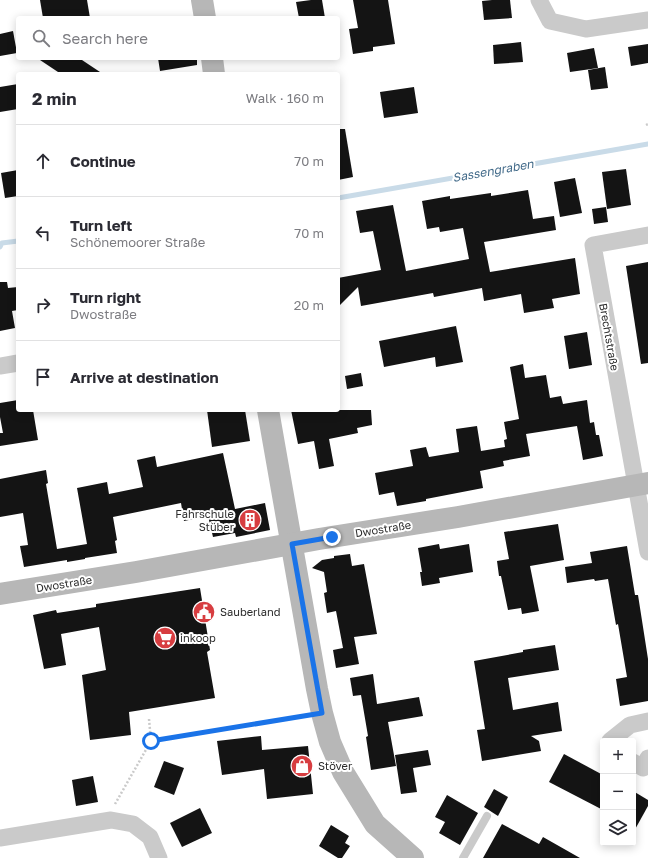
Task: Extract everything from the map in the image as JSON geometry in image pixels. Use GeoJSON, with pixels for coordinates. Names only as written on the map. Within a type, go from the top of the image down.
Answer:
{"type":"FeatureCollection","features":[{"type":"Feature","properties":{"kind":"street"},"geometry":{"type":"LineString","coordinates":[[202,0],[205,16]]}},
{"type":"Feature","properties":{"kind":"street"},"geometry":{"type":"LineString","coordinates":[[539,0],[550,21],[586,29],[648,20]]}},
{"type":"Feature","properties":{"kind":"street"},"geometry":{"type":"LineString","coordinates":[[212,60],[214,72]]}},
{"type":"Feature","properties":{"kind":"street","name":"Brechtstraße"},"geometry":{"type":"LineString","coordinates":[[642,484],[593,245],[648,235]]}},
{"type":"Feature","properties":{"kind":"street"},"geometry":{"type":"LineString","coordinates":[[0,366],[16,363]]}},
{"type":"Feature","properties":{"kind":"street"},"geometry":{"type":"LineString","coordinates":[[268,412],[322,713],[330,742],[343,772],[376,824],[413,858]]}},
{"type":"Feature","properties":{"kind":"street"},"geometry":{"type":"LineString","coordinates":[[642,484],[648,552]]}},
{"type":"Feature","properties":{"kind":"street","name":"Dwostraße"},"geometry":{"type":"LineString","coordinates":[[0,594],[458,517],[642,484]]}},
{"type":"Feature","properties":{"kind":"street"},"geometry":{"type":"LineString","coordinates":[[614,738],[630,726],[648,721]]}},
{"type":"Feature","properties":{"kind":"street"},"geometry":{"type":"LineString","coordinates":[[0,838],[111,820],[133,824],[150,837],[159,858]]}},
{"type":"Feature","properties":{"kind":"lane"},"geometry":{"type":"LineString","coordinates":[[463,858],[487,816]]}},
{"type":"Feature","properties":{"kind":"path"},"geometry":{"type":"LineString","coordinates":[[151,741],[322,713]]}},
{"type":"Feature","properties":{"kind":"path"},"geometry":{"type":"LineString","coordinates":[[106,821],[151,741],[149,718]]}},
{"type":"Feature","properties":{"kind":"building"},"geometry":{"type":"Polygon","coordinates":[[[40,0],[87,0],[90,16],[43,16],[40,0]]]}},
{"type":"Feature","properties":{"kind":"building"},"geometry":{"type":"Polygon","coordinates":[[[322,0],[325,16],[299,16],[296,2],[322,0]]]}},
{"type":"Feature","properties":{"kind":"building"},"geometry":{"type":"Polygon","coordinates":[[[353,0],[388,0],[395,44],[373,47],[373,51],[353,54],[349,29],[358,28],[353,0]]]}},
{"type":"Feature","properties":{"kind":"building"},"geometry":{"type":"Polygon","coordinates":[[[510,0],[512,18],[484,20],[482,1],[510,0]]]}},
{"type":"Feature","properties":{"kind":"building"},"geometry":{"type":"Polygon","coordinates":[[[13,31],[16,53],[0,56],[0,34],[13,31]]]}},
{"type":"Feature","properties":{"kind":"building"},"geometry":{"type":"Polygon","coordinates":[[[521,42],[523,62],[494,64],[493,45],[521,42]]]}},
{"type":"Feature","properties":{"kind":"building"},"geometry":{"type":"Polygon","coordinates":[[[648,44],[648,63],[631,66],[628,47],[648,44]]]}},
{"type":"Feature","properties":{"kind":"building"},"geometry":{"type":"Polygon","coordinates":[[[594,48],[598,68],[570,72],[567,53],[594,48]]]}},
{"type":"Feature","properties":{"kind":"building"},"geometry":{"type":"Polygon","coordinates":[[[40,60],[82,60],[100,72],[58,72],[40,60]]]}},
{"type":"Feature","properties":{"kind":"building"},"geometry":{"type":"Polygon","coordinates":[[[158,60],[197,60],[197,65],[160,71],[158,60]]]}},
{"type":"Feature","properties":{"kind":"building"},"geometry":{"type":"Polygon","coordinates":[[[605,67],[608,88],[591,90],[588,70],[605,67]]]}},
{"type":"Feature","properties":{"kind":"building"},"geometry":{"type":"Polygon","coordinates":[[[16,84],[16,109],[0,112],[0,87],[16,84]]]}},
{"type":"Feature","properties":{"kind":"building"},"geometry":{"type":"Polygon","coordinates":[[[414,87],[418,113],[384,118],[380,92],[414,87]]]}},
{"type":"Feature","properties":{"kind":"building"},"geometry":{"type":"Polygon","coordinates":[[[340,129],[345,129],[353,177],[340,180],[340,129]]]}},
{"type":"Feature","properties":{"kind":"building"},"geometry":{"type":"Polygon","coordinates":[[[626,169],[631,205],[607,209],[602,172],[626,169]]]}},
{"type":"Feature","properties":{"kind":"building"},"geometry":{"type":"Polygon","coordinates":[[[16,170],[16,196],[5,198],[1,173],[16,170]]]}},
{"type":"Feature","properties":{"kind":"building"},"geometry":{"type":"Polygon","coordinates":[[[575,178],[582,213],[560,217],[554,182],[575,178]]]}},
{"type":"Feature","properties":{"kind":"building"},"geometry":{"type":"Polygon","coordinates":[[[528,190],[533,219],[554,216],[556,230],[484,242],[490,272],[575,258],[580,294],[552,299],[554,308],[524,313],[521,294],[484,301],[482,288],[434,297],[433,293],[361,306],[358,287],[340,305],[340,278],[381,270],[373,231],[360,233],[356,211],[393,205],[406,271],[469,259],[463,228],[440,232],[439,227],[427,229],[422,201],[450,196],[450,199],[491,193],[491,196],[528,190]]]}},
{"type":"Feature","properties":{"kind":"building"},"geometry":{"type":"Polygon","coordinates":[[[606,207],[608,222],[594,224],[592,209],[606,207]]]}},
{"type":"Feature","properties":{"kind":"building"},"geometry":{"type":"Polygon","coordinates":[[[648,262],[648,363],[641,364],[626,266],[648,262]]]}},
{"type":"Feature","properties":{"kind":"building"},"geometry":{"type":"Polygon","coordinates":[[[0,282],[7,282],[8,288],[16,287],[16,310],[12,311],[15,328],[0,331],[0,282]]]}},
{"type":"Feature","properties":{"kind":"building"},"geometry":{"type":"Polygon","coordinates":[[[456,326],[463,362],[436,367],[435,357],[384,367],[379,341],[456,326]]]}},
{"type":"Feature","properties":{"kind":"building"},"geometry":{"type":"Polygon","coordinates":[[[587,332],[592,365],[569,369],[564,336],[587,332]]]}},
{"type":"Feature","properties":{"kind":"building"},"geometry":{"type":"Polygon","coordinates":[[[523,364],[525,378],[546,375],[550,398],[561,396],[563,404],[587,400],[590,423],[594,422],[596,435],[599,435],[603,456],[583,460],[577,426],[526,434],[530,456],[503,461],[504,466],[480,471],[483,488],[397,506],[394,492],[379,495],[375,473],[413,466],[410,450],[426,447],[429,457],[459,452],[456,429],[477,426],[481,451],[505,447],[504,440],[507,439],[504,422],[519,419],[510,367],[523,364]]]}},
{"type":"Feature","properties":{"kind":"building"},"geometry":{"type":"Polygon","coordinates":[[[361,373],[363,386],[347,389],[345,376],[361,373]]]}},
{"type":"Feature","properties":{"kind":"building"},"geometry":{"type":"Polygon","coordinates":[[[16,400],[16,412],[33,412],[38,440],[0,446],[0,433],[3,433],[0,417],[0,403],[16,400]]]}},
{"type":"Feature","properties":{"kind":"building"},"geometry":{"type":"Polygon","coordinates":[[[340,410],[371,410],[372,425],[357,428],[358,433],[329,439],[334,466],[319,469],[314,441],[298,444],[291,412],[340,412],[340,410]]]}},
{"type":"Feature","properties":{"kind":"building"},"geometry":{"type":"Polygon","coordinates":[[[207,412],[245,412],[250,441],[212,447],[207,412]]]}},
{"type":"Feature","properties":{"kind":"building"},"geometry":{"type":"Polygon","coordinates":[[[223,453],[235,509],[265,503],[270,530],[236,537],[235,533],[213,537],[208,516],[184,521],[181,503],[113,517],[117,540],[115,541],[117,553],[67,562],[67,560],[24,567],[20,546],[28,545],[23,513],[0,517],[0,479],[46,470],[48,483],[46,484],[57,549],[87,544],[77,488],[107,482],[109,494],[143,487],[137,460],[155,456],[157,467],[223,453]]]}},
{"type":"Feature","properties":{"kind":"building"},"geometry":{"type":"Polygon","coordinates":[[[558,524],[564,560],[530,566],[539,611],[522,614],[521,608],[508,610],[501,576],[499,576],[497,561],[509,559],[504,532],[558,524]]]}},
{"type":"Feature","properties":{"kind":"building"},"geometry":{"type":"Polygon","coordinates":[[[439,544],[440,549],[469,544],[473,572],[439,578],[440,583],[422,586],[420,572],[422,572],[418,548],[439,544]]]}},
{"type":"Feature","properties":{"kind":"building"},"geometry":{"type":"Polygon","coordinates":[[[627,546],[635,595],[638,595],[648,659],[648,701],[620,706],[616,679],[627,677],[618,624],[616,625],[608,579],[595,581],[594,579],[567,583],[565,567],[592,563],[590,552],[627,546]]]}},
{"type":"Feature","properties":{"kind":"building"},"geometry":{"type":"Polygon","coordinates":[[[350,554],[352,566],[364,564],[377,634],[354,637],[359,664],[336,668],[333,650],[343,648],[336,611],[327,613],[324,593],[327,592],[324,572],[312,568],[322,560],[334,558],[334,556],[350,554]]]}},
{"type":"Feature","properties":{"kind":"building"},"geometry":{"type":"Polygon","coordinates":[[[200,588],[210,650],[207,652],[215,698],[129,712],[131,735],[90,740],[82,675],[106,670],[99,627],[61,634],[66,665],[44,669],[33,615],[56,610],[57,613],[96,607],[96,604],[200,588]]]}},
{"type":"Feature","properties":{"kind":"building"},"geometry":{"type":"Polygon","coordinates":[[[555,645],[559,670],[508,678],[513,710],[558,702],[562,731],[531,736],[539,741],[541,751],[482,761],[477,730],[485,729],[474,661],[523,652],[523,650],[555,645]]]}},
{"type":"Feature","properties":{"kind":"building"},"geometry":{"type":"Polygon","coordinates":[[[373,674],[377,704],[419,697],[423,716],[388,722],[396,766],[371,770],[366,737],[368,736],[361,695],[353,696],[350,678],[373,674]]]}},
{"type":"Feature","properties":{"kind":"building"},"geometry":{"type":"Polygon","coordinates":[[[261,736],[262,750],[308,746],[313,794],[267,799],[264,769],[222,775],[217,741],[261,736]]]}},
{"type":"Feature","properties":{"kind":"building"},"geometry":{"type":"Polygon","coordinates":[[[428,750],[431,765],[413,768],[417,792],[401,794],[395,755],[428,750]]]}},
{"type":"Feature","properties":{"kind":"building"},"geometry":{"type":"Polygon","coordinates":[[[564,754],[600,773],[600,808],[549,782],[564,754]]]}},
{"type":"Feature","properties":{"kind":"building"},"geometry":{"type":"Polygon","coordinates":[[[164,761],[184,768],[174,795],[154,787],[164,761]]]}},
{"type":"Feature","properties":{"kind":"building"},"geometry":{"type":"Polygon","coordinates":[[[93,776],[98,802],[76,806],[72,780],[93,776]]]}},
{"type":"Feature","properties":{"kind":"building"},"geometry":{"type":"Polygon","coordinates":[[[494,789],[508,797],[498,816],[484,807],[494,789]]]}},
{"type":"Feature","properties":{"kind":"building"},"geometry":{"type":"Polygon","coordinates":[[[636,793],[648,800],[648,806],[636,828],[636,793]]]}},
{"type":"Feature","properties":{"kind":"building"},"geometry":{"type":"Polygon","coordinates":[[[447,795],[478,813],[460,845],[439,833],[445,822],[435,817],[447,795]]]}},
{"type":"Feature","properties":{"kind":"building"},"geometry":{"type":"Polygon","coordinates":[[[200,808],[212,833],[182,847],[170,823],[200,808]]]}},
{"type":"Feature","properties":{"kind":"building"},"geometry":{"type":"Polygon","coordinates":[[[502,824],[539,844],[543,837],[580,858],[483,858],[502,824]]]}},
{"type":"Feature","properties":{"kind":"building"},"geometry":{"type":"Polygon","coordinates":[[[331,825],[349,836],[345,843],[350,846],[342,858],[338,858],[319,846],[331,825]]]}},
{"type":"Feature","properties":{"kind":"waterway","name":"Sassengraben"},"geometry":{"type":"LineString","coordinates":[[340,198],[648,144]]}},
{"type":"Feature","properties":{"kind":"waterway","name":"Sassengraben"},"geometry":{"type":"LineString","coordinates":[[0,247],[2,243],[16,241]]}},
{"type":"Feature","properties":{"kind":"place","name":"Fahrschule Stüber"},"geometry":{"type":"Point","coordinates":[250,520]}},
{"type":"Feature","properties":{"kind":"place","name":"Sauberland"},"geometry":{"type":"Point","coordinates":[204,612]}},
{"type":"Feature","properties":{"kind":"place","name":"inkoop"},"geometry":{"type":"Point","coordinates":[165,638]}},
{"type":"Feature","properties":{"kind":"place","name":"Stöver"},"geometry":{"type":"Point","coordinates":[302,766]}},
{"type":"Feature","properties":{"kind":"route"},"geometry":{"type":"LineString","coordinates":[[151,741],[322,713],[292,544],[332,537]]}}]}
